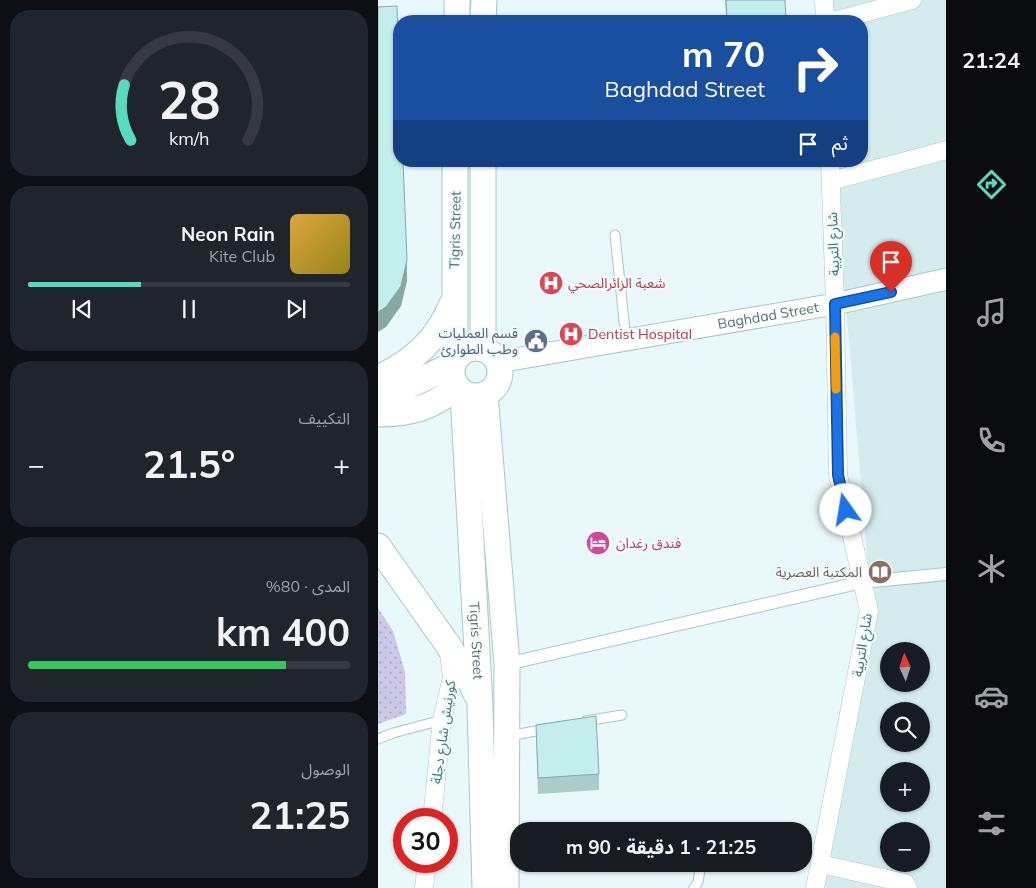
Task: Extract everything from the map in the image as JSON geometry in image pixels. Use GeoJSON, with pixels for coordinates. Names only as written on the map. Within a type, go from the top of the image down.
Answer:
{"type":"FeatureCollection","features":[{"type":"Feature","properties":{"kind":"main road"},"geometry":{"type":"LineString","coordinates":[[457,0],[457,15]]}},
{"type":"Feature","properties":{"kind":"main road"},"geometry":{"type":"LineString","coordinates":[[484,0],[484,15]]}},
{"type":"Feature","properties":{"kind":"main road","name":"Tigris Street"},"geometry":{"type":"LineString","coordinates":[[455,167],[454,300],[462,380],[480,706],[485,888]]}},
{"type":"Feature","properties":{"kind":"main road","name":"Tigris Street"},"geometry":{"type":"LineString","coordinates":[[462,380],[497,384],[500,370],[491,355],[483,167]]}},
{"type":"Feature","properties":{"kind":"main road"},"geometry":{"type":"LineString","coordinates":[[378,378],[408,362],[430,342],[444,322],[454,300]]}},
{"type":"Feature","properties":{"kind":"main road"},"geometry":{"type":"LineString","coordinates":[[378,414],[418,410],[432,405],[462,380],[467,348],[491,355]]}},
{"type":"Feature","properties":{"kind":"main road"},"geometry":{"type":"LineString","coordinates":[[378,398],[396,392],[462,380]]}},
{"type":"Feature","properties":{"kind":"main road","name":"Tigris Street"},"geometry":{"type":"LineString","coordinates":[[462,380],[507,664],[506,888]]}},
{"type":"Feature","properties":{"kind":"main road"},"geometry":{"type":"LineString","coordinates":[[378,546],[448,645],[472,685],[480,706]]}},
{"type":"Feature","properties":{"kind":"street"},"geometry":{"type":"LineString","coordinates":[[824,0],[825,15]]}},
{"type":"Feature","properties":{"kind":"street"},"geometry":{"type":"LineString","coordinates":[[856,15],[912,0]]}},
{"type":"Feature","properties":{"kind":"street"},"geometry":{"type":"LineString","coordinates":[[831,180],[946,150]]}},
{"type":"Feature","properties":{"kind":"street","name":"شارع التربية"},"geometry":{"type":"LineString","coordinates":[[815,888],[869,611],[838,475],[830,167]]}},
{"type":"Feature","properties":{"kind":"street","name":"Baghdad Street"},"geometry":{"type":"LineString","coordinates":[[491,355],[626,340],[835,304],[946,279]]}},
{"type":"Feature","properties":{"kind":"street"},"geometry":{"type":"LineString","coordinates":[[507,664],[862,582],[946,574]]}},
{"type":"Feature","properties":{"kind":"street","name":"كورنيش شارع دجلة"},"geometry":{"type":"LineString","coordinates":[[433,808],[442,720],[452,677],[448,645]]}},
{"type":"Feature","properties":{"kind":"street"},"geometry":{"type":"LineString","coordinates":[[821,864],[906,883],[908,888]]}},
{"type":"Feature","properties":{"kind":"street"},"geometry":{"type":"LineString","coordinates":[[424,888],[426,873]]}},
{"type":"Feature","properties":{"kind":"lane"},"geometry":{"type":"LineString","coordinates":[[615,235],[626,340]]}},
{"type":"Feature","properties":{"kind":"lane"},"geometry":{"type":"LineString","coordinates":[[574,724],[622,714]]}},
{"type":"Feature","properties":{"kind":"lane"},"geometry":{"type":"LineString","coordinates":[[378,739],[393,732],[442,720]]}},
{"type":"Feature","properties":{"kind":"lane"},"geometry":{"type":"LineString","coordinates":[[507,736],[555,727]]}},
{"type":"Feature","properties":{"kind":"lane"},"geometry":{"type":"LineString","coordinates":[[694,888],[698,882],[700,872]]}},
{"type":"Feature","properties":{"kind":"path"},"geometry":{"type":"LineString","coordinates":[[378,636],[392,642],[378,672]]}},
{"type":"Feature","properties":{"kind":"path"},"geometry":{"type":"LineString","coordinates":[[378,688],[401,708]]}},
{"type":"Feature","properties":{"kind":"shaded area"},"geometry":{"type":"Polygon","coordinates":[[[832,0],[946,0],[946,888],[812,888],[871,604],[839,220],[837,167],[868,167],[868,15],[832,15],[832,0]]]}},
{"type":"Feature","properties":{"kind":"shaded area"},"geometry":{"type":"Polygon","coordinates":[[[378,608],[393,631],[405,672],[406,714],[378,724],[378,608]]]}},
{"type":"Feature","properties":{"kind":"building"},"geometry":{"type":"Polygon","coordinates":[[[726,0],[785,0],[786,15],[727,15],[726,0]]]}},
{"type":"Feature","properties":{"kind":"building"},"geometry":{"type":"Polygon","coordinates":[[[397,6],[397,15],[393,15],[393,167],[403,167],[407,260],[401,286],[386,307],[378,312],[378,7],[397,6]]]}},
{"type":"Feature","properties":{"kind":"building"},"geometry":{"type":"Polygon","coordinates":[[[596,716],[599,774],[538,778],[536,725],[596,716]]]}},
{"type":"Feature","properties":{"kind":"slow traffic"},"geometry":{"type":"LineString","coordinates":[[835,337],[836,389]]}},
{"type":"Feature","properties":{"kind":"place","name":"شعبة الزائرالصحي"},"geometry":{"type":"Point","coordinates":[551,283]}},
{"type":"Feature","properties":{"kind":"place","name":"Dentist Hospital"},"geometry":{"type":"Point","coordinates":[571,334]}},
{"type":"Feature","properties":{"kind":"place","name":"قسم العمليات وطب الطوارئ"},"geometry":{"type":"Point","coordinates":[536,341]}},
{"type":"Feature","properties":{"kind":"place","name":"فندق رغدان"},"geometry":{"type":"Point","coordinates":[598,543]}},
{"type":"Feature","properties":{"kind":"place","name":"المكتبة العصرية"},"geometry":{"type":"Point","coordinates":[880,572]}},
{"type":"Feature","properties":{"kind":"route"},"geometry":{"type":"LineString","coordinates":[[846,510],[838,475],[835,304],[891,292]]}}]}
